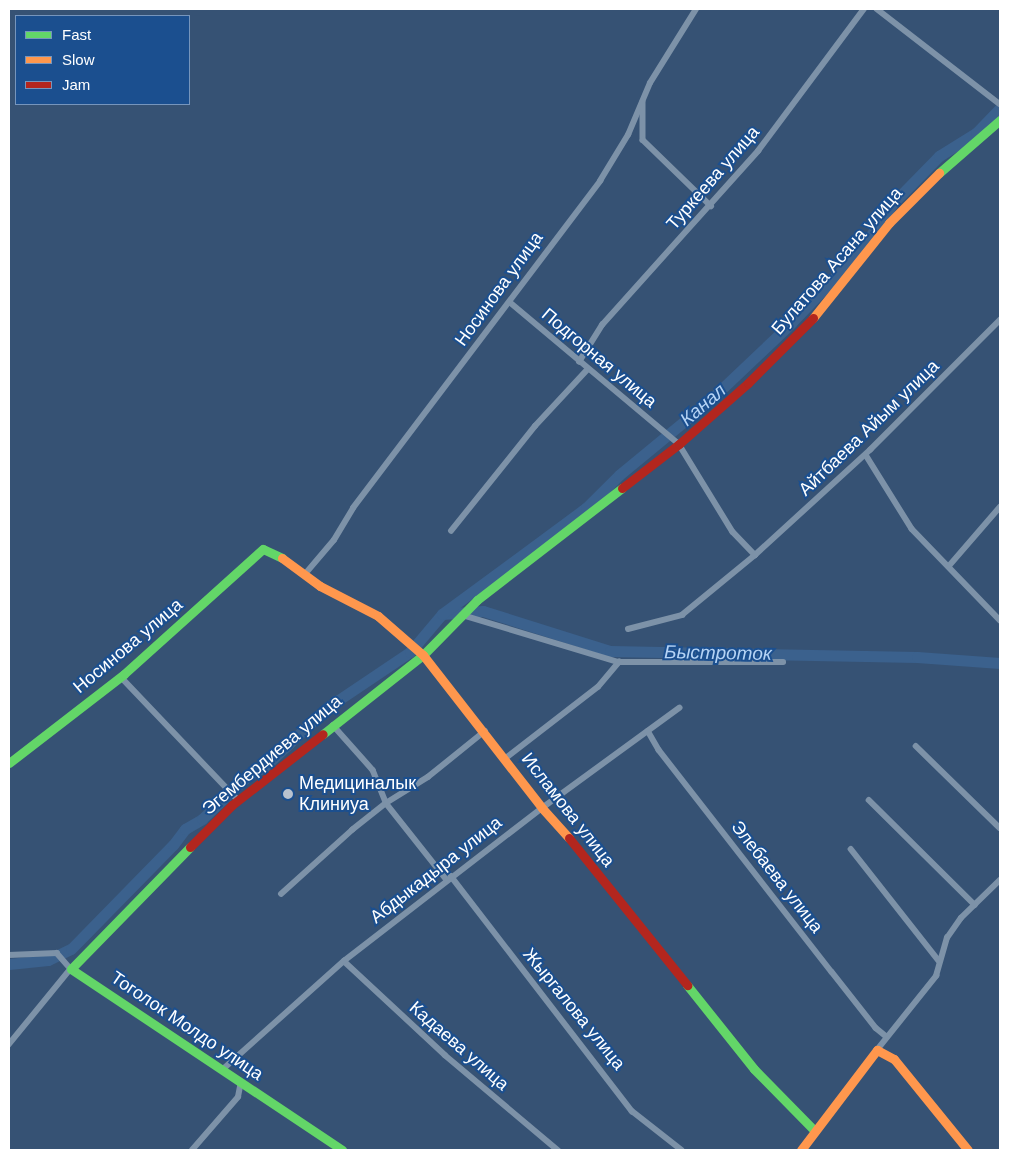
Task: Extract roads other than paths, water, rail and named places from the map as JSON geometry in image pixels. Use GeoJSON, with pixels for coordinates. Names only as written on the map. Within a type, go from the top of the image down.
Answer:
{"type":"FeatureCollection","features":[{"type":"Feature","properties":{"kind":"street","name":"Носинова улица"},"geometry":{"type":"LineString","coordinates":[[306,573],[511,303],[535,266],[600,181],[628,135],[643,98],[696,9]]}},
{"type":"Feature","properties":{"kind":"street","name":"Туркеева улица"},"geometry":{"type":"LineString","coordinates":[[579,362],[602,325],[711,206],[758,151],[864,9]]}},
{"type":"Feature","properties":{"kind":"street"},"geometry":{"type":"LineString","coordinates":[[877,9],[1000,104]]}},
{"type":"Feature","properties":{"kind":"street"},"geometry":{"type":"LineString","coordinates":[[643,98],[643,140],[711,206]]}},
{"type":"Feature","properties":{"kind":"street","name":"Булатова Асана улица"},"geometry":{"type":"LineString","coordinates":[[583,519],[678,444],[748,383],[823,307],[889,223],[932,179],[1000,120]]}},
{"type":"Feature","properties":{"kind":"street","name":"Подгорная улица"},"geometry":{"type":"LineString","coordinates":[[511,303],[587,370],[678,444],[733,532],[755,555]]}},
{"type":"Feature","properties":{"kind":"street","name":"Айтбаева Айым улица"},"geometry":{"type":"LineString","coordinates":[[628,629],[682,615],[755,555],[866,455],[1000,320]]}},
{"type":"Feature","properties":{"kind":"street"},"geometry":{"type":"LineString","coordinates":[[451,531],[535,426],[587,370]]}},
{"type":"Feature","properties":{"kind":"street"},"geometry":{"type":"LineString","coordinates":[[866,455],[912,529],[1000,620]]}},
{"type":"Feature","properties":{"kind":"street"},"geometry":{"type":"LineString","coordinates":[[949,566],[1000,507]]}},
{"type":"Feature","properties":{"kind":"street","name":"Эгембердиева улица"},"geometry":{"type":"LineString","coordinates":[[9,1046],[71,969],[238,800],[423,655],[462,615],[583,519]]}},
{"type":"Feature","properties":{"kind":"street","name":"Носинова улица"},"geometry":{"type":"LineString","coordinates":[[9,763],[121,677],[263,549]]}},
{"type":"Feature","properties":{"kind":"street","name":"Исламова улица"},"geometry":{"type":"LineString","coordinates":[[263,549],[288,559],[320,586],[378,616],[423,655],[506,758],[542,808],[571,840],[754,1069],[815,1131]]}},
{"type":"Feature","properties":{"kind":"street"},"geometry":{"type":"LineString","coordinates":[[462,615],[619,662],[783,662]]}},
{"type":"Feature","properties":{"kind":"street"},"geometry":{"type":"LineString","coordinates":[[506,758],[598,687],[619,662]]}},
{"type":"Feature","properties":{"kind":"street"},"geometry":{"type":"LineString","coordinates":[[121,677],[238,800]]}},
{"type":"Feature","properties":{"kind":"street","name":"Абдыкадыра улица"},"geometry":{"type":"LineString","coordinates":[[222,1070],[344,961],[449,878],[679,708]]}},
{"type":"Feature","properties":{"kind":"street","name":"Жыргалова улица"},"geometry":{"type":"LineString","coordinates":[[333,724],[374,770],[386,803],[449,878],[632,1110],[682,1150]]}},
{"type":"Feature","properties":{"kind":"street","name":"Элебаева улица"},"geometry":{"type":"LineString","coordinates":[[648,731],[659,750],[843,986],[876,1028],[888,1037]]}},
{"type":"Feature","properties":{"kind":"street"},"geometry":{"type":"LineString","coordinates":[[281,894],[386,803],[428,777],[485,732]]}},
{"type":"Feature","properties":{"kind":"street"},"geometry":{"type":"LineString","coordinates":[[916,746],[1000,828]]}},
{"type":"Feature","properties":{"kind":"street"},"geometry":{"type":"LineString","coordinates":[[868,800],[975,905]]}},
{"type":"Feature","properties":{"kind":"street"},"geometry":{"type":"LineString","coordinates":[[851,849],[938,961]]}},
{"type":"Feature","properties":{"kind":"street"},"geometry":{"type":"LineString","coordinates":[[801,1150],[936,976],[938,961],[947,938],[975,905],[1000,880]]}},
{"type":"Feature","properties":{"kind":"street","name":"Тоголок Молдо улица"},"geometry":{"type":"LineString","coordinates":[[9,955],[57,952],[71,969],[342,1150]]}},
{"type":"Feature","properties":{"kind":"street","name":"Кадаева улица"},"geometry":{"type":"LineString","coordinates":[[344,961],[445,1055],[558,1150]]}},
{"type":"Feature","properties":{"kind":"street"},"geometry":{"type":"LineString","coordinates":[[877,1050],[894,1059],[968,1150]]}},
{"type":"Feature","properties":{"kind":"street"},"geometry":{"type":"LineString","coordinates":[[192,1150],[238,1097],[241,1082]]}},
{"type":"Feature","properties":{"kind":"waterway","name":"Канал"},"geometry":{"type":"LineString","coordinates":[[9,964],[48,960],[71,949],[173,845],[185,829],[202,819],[250,774],[264,767],[328,707],[410,652],[442,614],[586,508],[619,475],[710,400],[791,323],[860,251],[893,203],[939,156],[976,133],[1000,108]]}},
{"type":"Feature","properties":{"kind":"waterway","name":"Быстроток"},"geometry":{"type":"LineString","coordinates":[[442,614],[483,611],[610,651],[917,657],[1000,663]]}},
{"type":"Feature","properties":{"kind":"place","name":"Медициналык Клиниуа"},"geometry":{"type":"Point","coordinates":[288,794]}}]}
